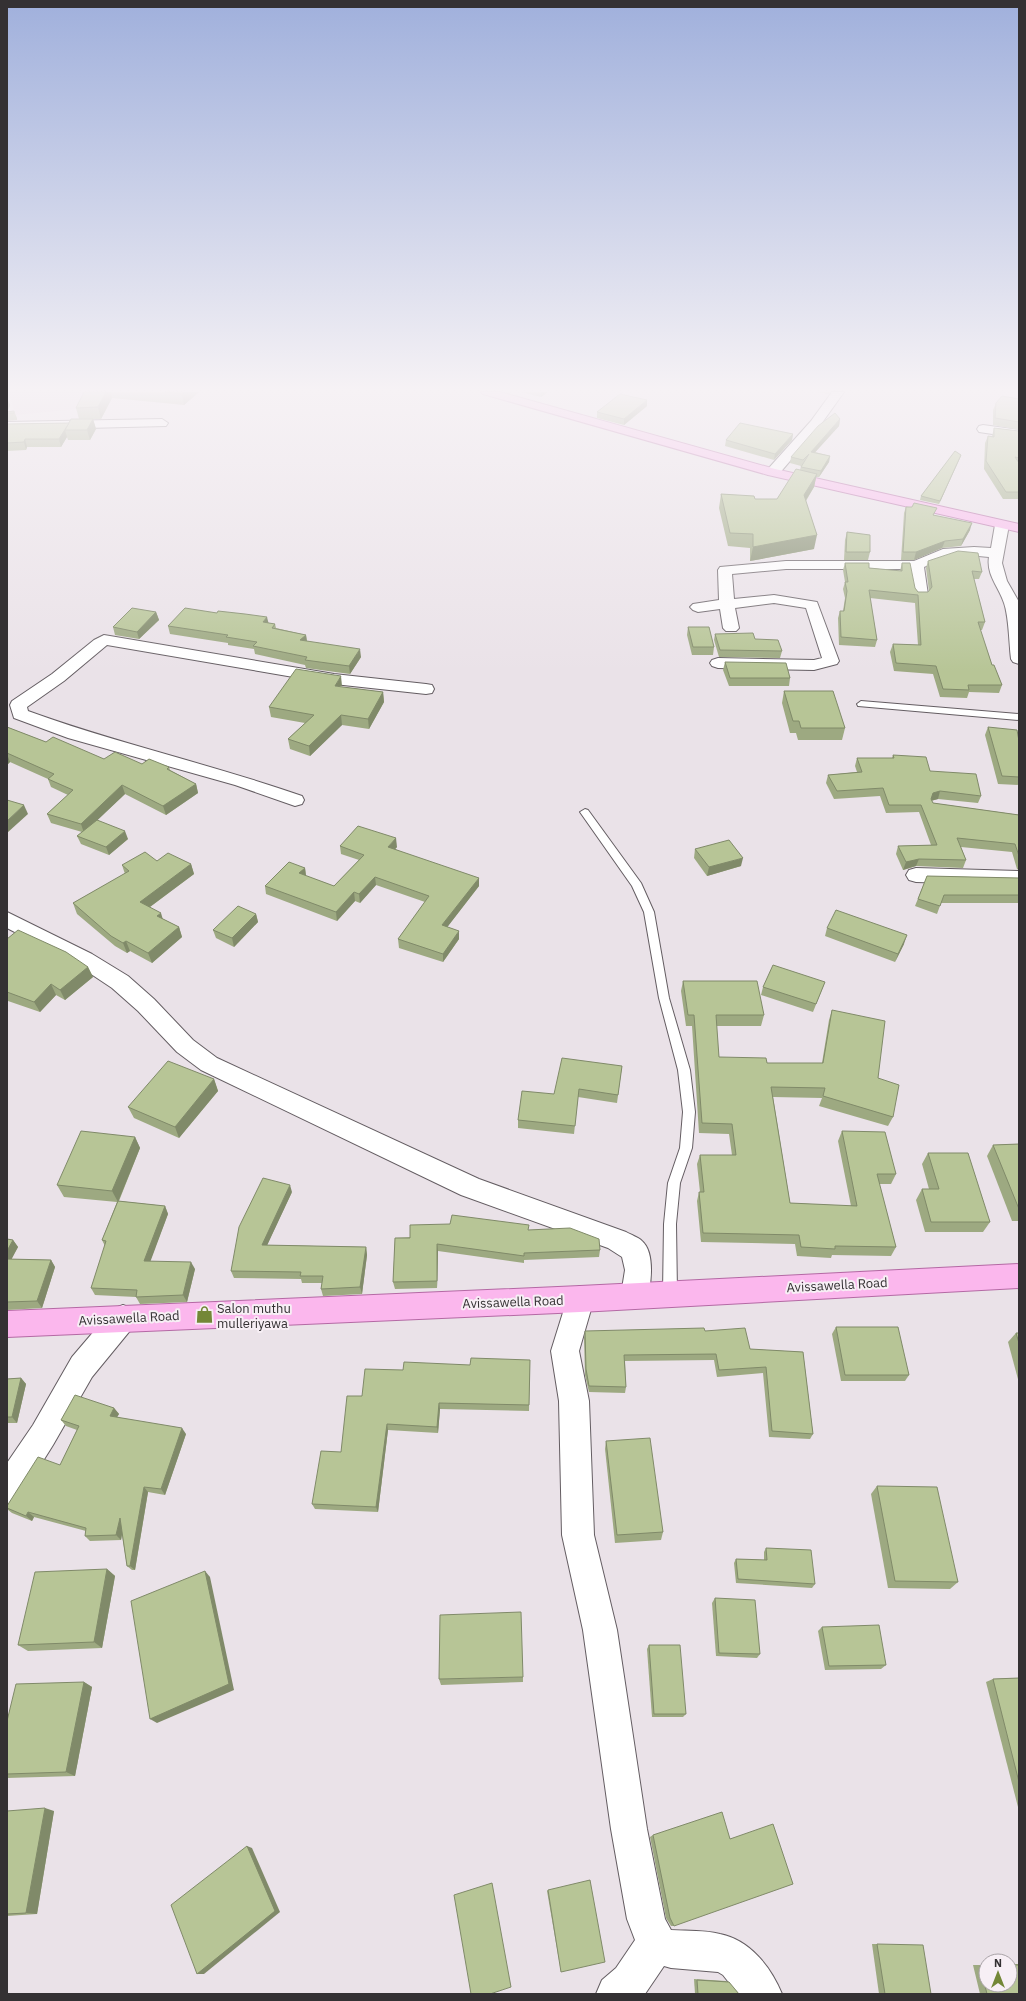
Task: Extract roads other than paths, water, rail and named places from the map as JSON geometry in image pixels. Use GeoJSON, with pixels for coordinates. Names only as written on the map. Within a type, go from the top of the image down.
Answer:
{"type":"FeatureCollection","features":[{"type":"Feature","properties":{"kind":"main road"},"geometry":{"type":"LineString","coordinates":[[835,485],[1019,528]]}},
{"type":"Feature","properties":{"kind":"main road","name":"Avissawella Road"},"geometry":{"type":"LineString","coordinates":[[7,1324],[580,1299],[670,1293],[1019,1276]]}},
{"type":"Feature","properties":{"kind":"street"},"geometry":{"type":"LineString","coordinates":[[1002,525],[995,563],[1000,581],[1015,604],[1019,659]]}},
{"type":"Feature","properties":{"kind":"street"},"geometry":{"type":"LineString","coordinates":[[731,628],[726,606],[725,570],[786,565],[916,566],[943,553],[974,551],[997,553]]}},
{"type":"Feature","properties":{"kind":"street"},"geometry":{"type":"LineString","coordinates":[[916,566],[921,595]]}},
{"type":"Feature","properties":{"kind":"street"},"geometry":{"type":"LineString","coordinates":[[698,607],[726,606],[774,599],[812,604],[821,634],[832,661],[814,665],[718,663]]}},
{"type":"Feature","properties":{"kind":"street"},"geometry":{"type":"LineString","coordinates":[[295,800],[241,781],[74,734],[20,714],[12,708],[46,687],[91,648],[104,640],[336,680],[426,689]]}},
{"type":"Feature","properties":{"kind":"street"},"geometry":{"type":"LineString","coordinates":[[916,875],[1019,878]]}},
{"type":"Feature","properties":{"kind":"street"},"geometry":{"type":"LineString","coordinates":[[7,919],[84,959],[120,982],[146,1005],[185,1046],[209,1064],[470,1187],[617,1240],[634,1250],[638,1270],[635,1295]]}},
{"type":"Feature","properties":{"kind":"street"},"geometry":{"type":"LineString","coordinates":[[580,1299],[566,1350],[574,1401],[578,1535],[600,1630],[629,1829],[646,1919],[656,1944],[671,1949],[721,1953],[737,1961],[762,1994]]}},
{"type":"Feature","properties":{"kind":"street"},"geometry":{"type":"LineString","coordinates":[[7,1490],[43,1435],[82,1367],[123,1318]]}},
{"type":"Feature","properties":{"kind":"street"},"geometry":{"type":"LineString","coordinates":[[616,1994],[630,1982],[656,1944]]}},
{"type":"Feature","properties":{"kind":"lane"},"geometry":{"type":"LineString","coordinates":[[861,704],[1019,717]]}},
{"type":"Feature","properties":{"kind":"lane"},"geometry":{"type":"LineString","coordinates":[[585,812],[637,885],[649,912],[664,998],[684,1070],[689,1112],[686,1148],[674,1183],[670,1224],[670,1293]]}},
{"type":"Feature","properties":{"kind":"place","name":"Salon muthu mulleriyawa"},"geometry":{"type":"Point","coordinates":[204,1315]}}]}
